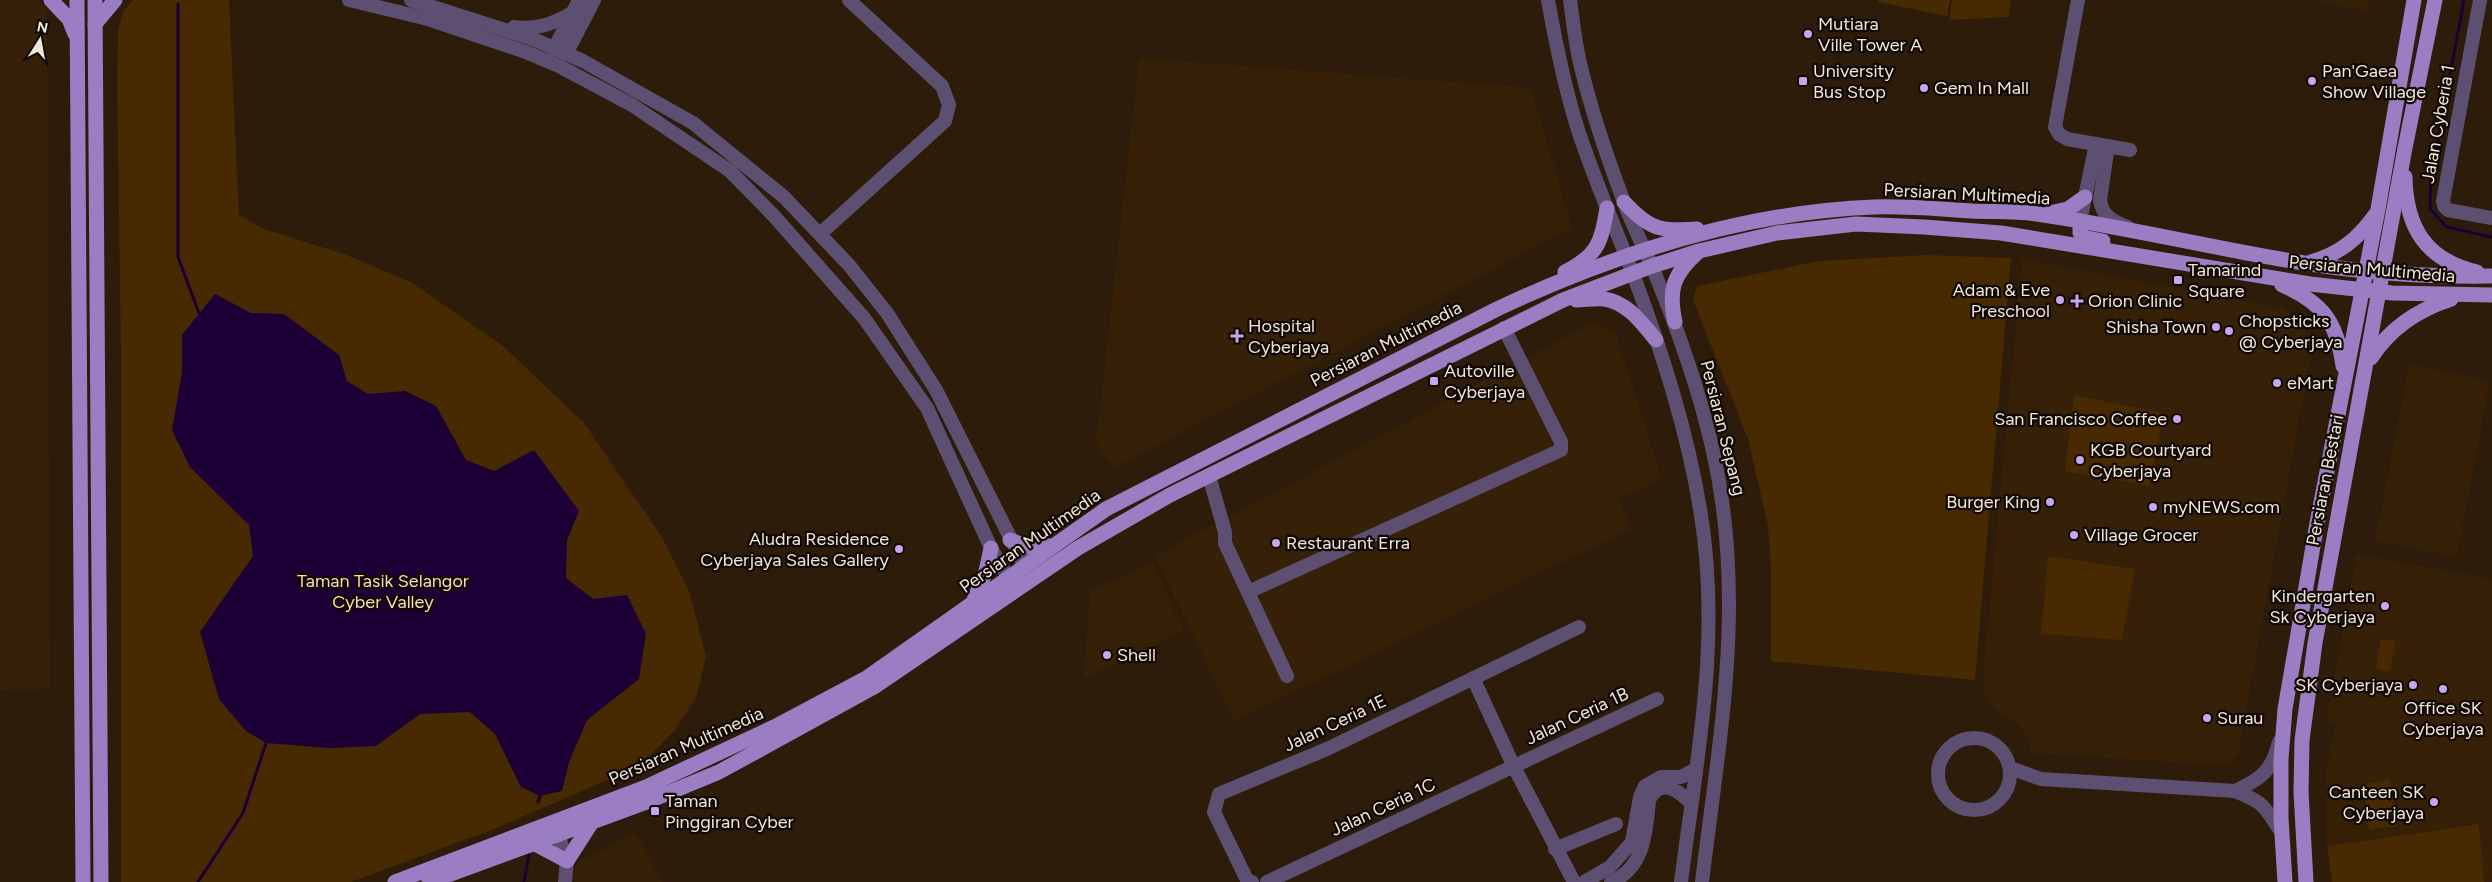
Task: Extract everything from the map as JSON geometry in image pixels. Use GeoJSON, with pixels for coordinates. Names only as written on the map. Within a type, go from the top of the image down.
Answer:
{"type":"FeatureCollection","features":[{"type":"Feature","properties":{"kind":"main road"},"geometry":{"type":"LineString","coordinates":[[51,0],[69,19],[78,40]]}},
{"type":"Feature","properties":{"kind":"main road"},"geometry":{"type":"LineString","coordinates":[[77,0],[83,882]]}},
{"type":"Feature","properties":{"kind":"main road"},"geometry":{"type":"LineString","coordinates":[[95,0],[101,882]]}},
{"type":"Feature","properties":{"kind":"main road"},"geometry":{"type":"LineString","coordinates":[[95,24],[116,0]]}},
{"type":"Feature","properties":{"kind":"main road","name":"Persiaran Bestari"},"geometry":{"type":"LineString","coordinates":[[2287,880],[2282,833],[2282,732],[2317,524],[2378,209],[2414,0]]}},
{"type":"Feature","properties":{"kind":"main road","name":"Persiaran Bestari"},"geometry":{"type":"LineString","coordinates":[[2306,882],[2301,792],[2304,712],[2336,516],[2380,292],[2405,148],[2435,0]]}},
{"type":"Feature","properties":{"kind":"main road"},"geometry":{"type":"LineString","coordinates":[[2405,148],[2405,189],[2409,215],[2424,243],[2451,264],[2492,275]]}},
{"type":"Feature","properties":{"kind":"main road"},"geometry":{"type":"LineString","coordinates":[[2036,214],[2068,209],[2084,197]]}},
{"type":"Feature","properties":{"kind":"main road"},"geometry":{"type":"LineString","coordinates":[[1624,202],[1652,227],[1668,231],[1731,226]]}},
{"type":"Feature","properties":{"kind":"main road","name":"Persiaran Multimedia"},"geometry":{"type":"LineString","coordinates":[[395,882],[556,828],[710,759],[783,723],[868,677],[1024,565],[1106,509],[1414,350],[1525,296],[1626,257],[1731,226],[1815,213],[1872,207],[1918,206],[2036,214],[2304,263],[2382,273],[2492,275]]}},
{"type":"Feature","properties":{"kind":"main road"},"geometry":{"type":"LineString","coordinates":[[1525,296],[1587,260],[1598,244],[1607,208]]}},
{"type":"Feature","properties":{"kind":"main road"},"geometry":{"type":"LineString","coordinates":[[2304,263],[2334,254],[2345,247],[2363,231],[2378,209]]}},
{"type":"Feature","properties":{"kind":"main road"},"geometry":{"type":"LineString","coordinates":[[2080,221],[2080,233],[2083,237],[2135,250],[2143,257]]}},
{"type":"Feature","properties":{"kind":"main road","name":"Persiaran Multimedia"},"geometry":{"type":"LineString","coordinates":[[429,882],[535,844],[556,828],[592,822],[719,772],[850,702],[910,664],[1112,526],[1563,300],[1652,266],[1699,251],[1777,233],[1856,224],[2001,233],[2260,276],[2362,290],[2459,296],[2492,295]]}},
{"type":"Feature","properties":{"kind":"main road"},"geometry":{"type":"LineString","coordinates":[[1674,322],[1671,295],[1674,283],[1680,271],[1699,251]]}},
{"type":"Feature","properties":{"kind":"main road"},"geometry":{"type":"LineString","coordinates":[[2260,276],[2303,294],[2328,317],[2339,338],[2345,378]]}},
{"type":"Feature","properties":{"kind":"main road"},"geometry":{"type":"LineString","coordinates":[[2366,366],[2379,345],[2394,328],[2438,303],[2459,296]]}},
{"type":"Feature","properties":{"kind":"main road"},"geometry":{"type":"LineString","coordinates":[[1563,300],[1602,298],[1616,302],[1632,312],[1656,340]]}},
{"type":"Feature","properties":{"kind":"main road"},"geometry":{"type":"LineString","coordinates":[[2317,524],[2336,516]]}},
{"type":"Feature","properties":{"kind":"main road"},"geometry":{"type":"LineString","coordinates":[[1010,540],[1028,547],[1051,546]]}},
{"type":"Feature","properties":{"kind":"main road"},"geometry":{"type":"LineString","coordinates":[[973,602],[986,571],[991,548]]}},
{"type":"Feature","properties":{"kind":"main road"},"geometry":{"type":"LineString","coordinates":[[535,844],[567,860],[592,822]]}},
{"type":"Feature","properties":{"kind":"street"},"geometry":{"type":"LineString","coordinates":[[349,0],[428,19],[526,52],[567,70],[632,105],[730,171],[774,216],[864,318],[921,399],[991,548],[1008,577]]}},
{"type":"Feature","properties":{"kind":"street"},"geometry":{"type":"LineString","coordinates":[[411,0],[489,24],[560,51],[692,124],[784,197],[849,265],[887,313],[936,390],[1024,565]]}},
{"type":"Feature","properties":{"kind":"street"},"geometry":{"type":"LineString","coordinates":[[560,51],[572,13],[579,0]]}},
{"type":"Feature","properties":{"kind":"street"},"geometry":{"type":"LineString","coordinates":[[560,51],[594,0]]}},
{"type":"Feature","properties":{"kind":"street"},"geometry":{"type":"LineString","coordinates":[[820,234],[945,121],[950,105],[942,86],[849,0]]}},
{"type":"Feature","properties":{"kind":"street"},"geometry":{"type":"LineString","coordinates":[[1548,0],[1567,94],[1579,134],[1633,273],[1669,377],[1689,452],[1706,555],[1710,643],[1681,882]]}},
{"type":"Feature","properties":{"kind":"street","name":"Persiaran Sepang"},"geometry":{"type":"LineString","coordinates":[[1570,0],[1579,61],[1590,104],[1624,202],[1674,322],[1712,448],[1728,553],[1730,616],[1728,675],[1702,882]]}},
{"type":"Feature","properties":{"kind":"street"},"geometry":{"type":"LineString","coordinates":[[2078,0],[2055,127],[2059,134],[2074,140],[2129,150],[2114,158],[2102,179]]}},
{"type":"Feature","properties":{"kind":"street","name":"Jalan Cyberia 1"},"geometry":{"type":"LineString","coordinates":[[2480,0],[2443,201],[2444,206],[2448,210],[2492,218]]}},
{"type":"Feature","properties":{"kind":"street"},"geometry":{"type":"LineString","coordinates":[[489,24],[529,29],[557,21],[572,13]]}},
{"type":"Feature","properties":{"kind":"street"},"geometry":{"type":"LineString","coordinates":[[2074,140],[2086,154],[2089,173]]}},
{"type":"Feature","properties":{"kind":"street"},"geometry":{"type":"LineString","coordinates":[[2080,221],[2089,173],[2102,145]]}},
{"type":"Feature","properties":{"kind":"street"},"geometry":{"type":"LineString","coordinates":[[2102,145],[2101,208],[2106,216],[2143,233]]}},
{"type":"Feature","properties":{"kind":"street"},"geometry":{"type":"LineString","coordinates":[[1248,592],[1561,450],[1561,442],[1504,328]]}},
{"type":"Feature","properties":{"kind":"street"},"geometry":{"type":"LineString","coordinates":[[1209,476],[1225,532],[1225,543],[1287,676]]}},
{"type":"Feature","properties":{"kind":"street","name":"Jalan Ceria 1E"},"geometry":{"type":"LineString","coordinates":[[1252,882],[1246,880],[1214,812],[1219,794],[1327,749],[1579,627]]}},
{"type":"Feature","properties":{"kind":"street"},"geometry":{"type":"LineString","coordinates":[[1473,678],[1514,767],[1555,849],[1574,882]]}},
{"type":"Feature","properties":{"kind":"street","name":"Jalan Ceria 1B"},"geometry":{"type":"LineString","coordinates":[[1514,767],[1657,699]]}},
{"type":"Feature","properties":{"kind":"street"},"geometry":{"type":"LineString","coordinates":[[2235,791],[2256,781],[2267,772],[2276,754],[2282,732]]}},
{"type":"Feature","properties":{"kind":"street"},"geometry":{"type":"LineString","coordinates":[[2007,789],[2010,768],[2003,752],[1996,745],[1978,738],[1968,738],[1950,746],[1939,763],[1939,782],[1948,799],[1966,809],[1986,808],[1994,804],[2007,789],[2018,782],[2041,779],[2235,791],[2258,801],[2270,812],[2282,833]]}},
{"type":"Feature","properties":{"kind":"street","name":"Jalan Ceria 1C"},"geometry":{"type":"LineString","coordinates":[[1267,882],[1514,767]]}},
{"type":"Feature","properties":{"kind":"street"},"geometry":{"type":"LineString","coordinates":[[2010,768],[2041,779]]}},
{"type":"Feature","properties":{"kind":"street"},"geometry":{"type":"LineString","coordinates":[[1584,882],[1610,867],[1632,842],[1644,786],[1660,777],[1681,777],[1696,769]]}},
{"type":"Feature","properties":{"kind":"street"},"geometry":{"type":"LineString","coordinates":[[1611,882],[1627,870],[1641,852],[1649,800],[1653,792],[1662,787],[1671,788],[1681,792],[1691,803]]}},
{"type":"Feature","properties":{"kind":"street"},"geometry":{"type":"LineString","coordinates":[[1555,849],[1616,824]]}},
{"type":"Feature","properties":{"kind":"street"},"geometry":{"type":"LineString","coordinates":[[556,828],[567,860],[565,882]]}},
{"type":"Feature","properties":{"kind":"shaded area"},"geometry":{"type":"Polygon","coordinates":[[[0,0],[38,0],[47,12],[50,689],[0,690],[0,0]]]}},
{"type":"Feature","properties":{"kind":"shaded area"},"geometry":{"type":"Polygon","coordinates":[[[2311,0],[2368,0],[2366,11],[2311,0]]]}},
{"type":"Feature","properties":{"kind":"shaded area","name":"Hospital Cyberjaya"},"geometry":{"type":"Polygon","coordinates":[[[1139,58],[1531,88],[1572,228],[1112,469],[1096,443],[1139,58]]]}},
{"type":"Feature","properties":{"kind":"shaded area","name":"Tamarind Square"},"geometry":{"type":"Polygon","coordinates":[[[2022,259],[2282,308],[2295,317],[2305,330],[2311,355],[2238,755],[2229,766],[2032,753],[2023,731],[2012,719],[1994,710],[1987,702],[1983,689],[1984,666],[2022,259]]]}},
{"type":"Feature","properties":{"kind":"shaded area"},"geometry":{"type":"Polygon","coordinates":[[[215,294],[251,313],[284,314],[339,355],[347,381],[368,394],[405,391],[436,406],[466,460],[494,471],[534,450],[579,511],[567,540],[566,578],[593,599],[627,595],[646,634],[639,679],[587,720],[569,762],[562,791],[540,796],[521,787],[495,734],[470,712],[420,714],[376,746],[329,748],[266,743],[246,731],[219,699],[200,632],[253,556],[249,525],[190,467],[172,430],[182,372],[182,335],[215,294]]]}},
{"type":"Feature","properties":{"kind":"shaded area","name":"Autoville Cyberjaya"},"geometry":{"type":"Polygon","coordinates":[[[1594,322],[1616,333],[1662,479],[1618,499],[1631,529],[1234,721],[1155,556],[1594,322]]]}},
{"type":"Feature","properties":{"kind":"shaded area"},"geometry":{"type":"Polygon","coordinates":[[[2409,364],[2490,381],[2457,557],[2375,541],[2409,364]]]}},
{"type":"Feature","properties":{"kind":"shaded area","name":"SK Cyberjaya"},"geometry":{"type":"Polygon","coordinates":[[[2357,554],[2492,579],[2492,882],[2484,882],[2479,824],[2327,846],[2326,770],[2335,726],[2326,723],[2357,554]]]}},
{"type":"Feature","properties":{"kind":"shaded area"},"geometry":{"type":"Polygon","coordinates":[[[1152,562],[1184,631],[1083,679],[1090,591],[1152,562]]]}},
{"type":"Feature","properties":{"kind":"shaded area"},"geometry":{"type":"Polygon","coordinates":[[[635,833],[663,882],[575,882],[575,864],[635,833]]]}},
{"type":"Feature","properties":{"kind":"green space","name":"Taman Tasik Selangor Cyber Valley"},"geometry":{"type":"Polygon","coordinates":[[[133,0],[229,0],[239,215],[264,229],[344,254],[411,282],[503,346],[584,423],[662,537],[690,593],[706,656],[696,698],[675,730],[638,767],[494,829],[351,882],[121,882],[121,354],[117,81],[118,31],[123,12],[133,0]]]}},
{"type":"Feature","properties":{"kind":"green space"},"geometry":{"type":"Polygon","coordinates":[[[1878,0],[1950,0],[1947,16],[1878,2],[1878,0]]]}},
{"type":"Feature","properties":{"kind":"green space"},"geometry":{"type":"Polygon","coordinates":[[[1952,0],[2011,0],[2009,17],[1949,20],[1952,0]]]}},
{"type":"Feature","properties":{"kind":"green space"},"geometry":{"type":"Polygon","coordinates":[[[1925,255],[2011,258],[1975,680],[1771,661],[1771,567],[1768,526],[1748,439],[1693,300],[1697,286],[1819,261],[1925,255]]]}},
{"type":"Feature","properties":{"kind":"green space"},"geometry":{"type":"Polygon","coordinates":[[[2074,395],[2164,413],[2149,486],[2065,471],[2074,395]]]}},
{"type":"Feature","properties":{"kind":"green space"},"geometry":{"type":"Polygon","coordinates":[[[2048,556],[2135,569],[2122,640],[2041,634],[2048,556]]]}},
{"type":"Feature","properties":{"kind":"green space"},"geometry":{"type":"Polygon","coordinates":[[[2381,639],[2396,641],[2390,671],[2376,669],[2381,639]]]}},
{"type":"Feature","properties":{"kind":"green space"},"geometry":{"type":"Polygon","coordinates":[[[2390,780],[2397,826],[2369,830],[2363,784],[2390,780]]]}},
{"type":"Feature","properties":{"kind":"green space"},"geometry":{"type":"Polygon","coordinates":[[[2479,824],[2484,882],[2332,882],[2327,846],[2479,824]]]}},
{"type":"Feature","properties":{"kind":"waterway"},"geometry":{"type":"LineString","coordinates":[[2464,0],[2431,177],[2430,209],[2447,227],[2492,237]]}},
{"type":"Feature","properties":{"kind":"waterway"},"geometry":{"type":"LineString","coordinates":[[178,4],[178,257],[199,313]]}},
{"type":"Feature","properties":{"kind":"waterway"},"geometry":{"type":"LineString","coordinates":[[198,882],[243,813],[266,743]]}},
{"type":"Feature","properties":{"kind":"waterway"},"geometry":{"type":"LineString","coordinates":[[538,802],[540,796]]}},
{"type":"Feature","properties":{"kind":"waterway"},"geometry":{"type":"LineString","coordinates":[[524,882],[529,855]]}},
{"type":"Feature","properties":{"kind":"place","name":"Mutiara Ville Tower A"},"geometry":{"type":"Point","coordinates":[1808,34]}},
{"type":"Feature","properties":{"kind":"place","name":"University Bus Stop"},"geometry":{"type":"Point","coordinates":[1803,81]}},
{"type":"Feature","properties":{"kind":"place","name":"Pan'Gaea Show Village"},"geometry":{"type":"Point","coordinates":[2312,81]}},
{"type":"Feature","properties":{"kind":"place","name":"Gem In Mall"},"geometry":{"type":"Point","coordinates":[1924,88]}},
{"type":"Feature","properties":{"kind":"place","name":"Tamarind Square"},"geometry":{"type":"Point","coordinates":[2178,280]}},
{"type":"Feature","properties":{"kind":"place","name":"Adam & Eve Preschool"},"geometry":{"type":"Point","coordinates":[2060,300]}},
{"type":"Feature","properties":{"kind":"place","name":"Orion Clinic"},"geometry":{"type":"Point","coordinates":[2077,301]}},
{"type":"Feature","properties":{"kind":"place","name":"Shisha Town"},"geometry":{"type":"Point","coordinates":[2216,327]}},
{"type":"Feature","properties":{"kind":"place","name":"Chopsticks @ Cyberjaya"},"geometry":{"type":"Point","coordinates":[2229,331]}},
{"type":"Feature","properties":{"kind":"place","name":"Hospital Cyberjaya"},"geometry":{"type":"Point","coordinates":[1237,336]}},
{"type":"Feature","properties":{"kind":"place","name":"Autoville Cyberjaya"},"geometry":{"type":"Point","coordinates":[1434,381]}},
{"type":"Feature","properties":{"kind":"place","name":"eMart"},"geometry":{"type":"Point","coordinates":[2277,383]}},
{"type":"Feature","properties":{"kind":"place","name":"San Francisco Coffee"},"geometry":{"type":"Point","coordinates":[2177,419]}},
{"type":"Feature","properties":{"kind":"place","name":"KGB Courtyard Cyberjaya"},"geometry":{"type":"Point","coordinates":[2080,460]}},
{"type":"Feature","properties":{"kind":"place","name":"Burger King"},"geometry":{"type":"Point","coordinates":[2050,502]}},
{"type":"Feature","properties":{"kind":"place","name":"myNEWS.com"},"geometry":{"type":"Point","coordinates":[2153,507]}},
{"type":"Feature","properties":{"kind":"place","name":"Village Grocer"},"geometry":{"type":"Point","coordinates":[2074,535]}},
{"type":"Feature","properties":{"kind":"place","name":"Restaurant Erra"},"geometry":{"type":"Point","coordinates":[1276,543]}},
{"type":"Feature","properties":{"kind":"place","name":"Aludra Residence Cyberjaya Sales Gallery"},"geometry":{"type":"Point","coordinates":[899,549]}},
{"type":"Feature","properties":{"kind":"place","name":"Kindergarten Sk Cyberjaya"},"geometry":{"type":"Point","coordinates":[2385,606]}},
{"type":"Feature","properties":{"kind":"place","name":"Shell"},"geometry":{"type":"Point","coordinates":[1107,655]}},
{"type":"Feature","properties":{"kind":"place","name":"SK Cyberjaya"},"geometry":{"type":"Point","coordinates":[2413,685]}},
{"type":"Feature","properties":{"kind":"place","name":"Office SK Cyberjaya"},"geometry":{"type":"Point","coordinates":[2443,689]}},
{"type":"Feature","properties":{"kind":"place","name":"Surau"},"geometry":{"type":"Point","coordinates":[2207,718]}},
{"type":"Feature","properties":{"kind":"place","name":"Canteen SK Cyberjaya"},"geometry":{"type":"Point","coordinates":[2434,802]}},
{"type":"Feature","properties":{"kind":"place","name":"Taman Pinggiran Cyber"},"geometry":{"type":"Point","coordinates":[655,811]}}]}
